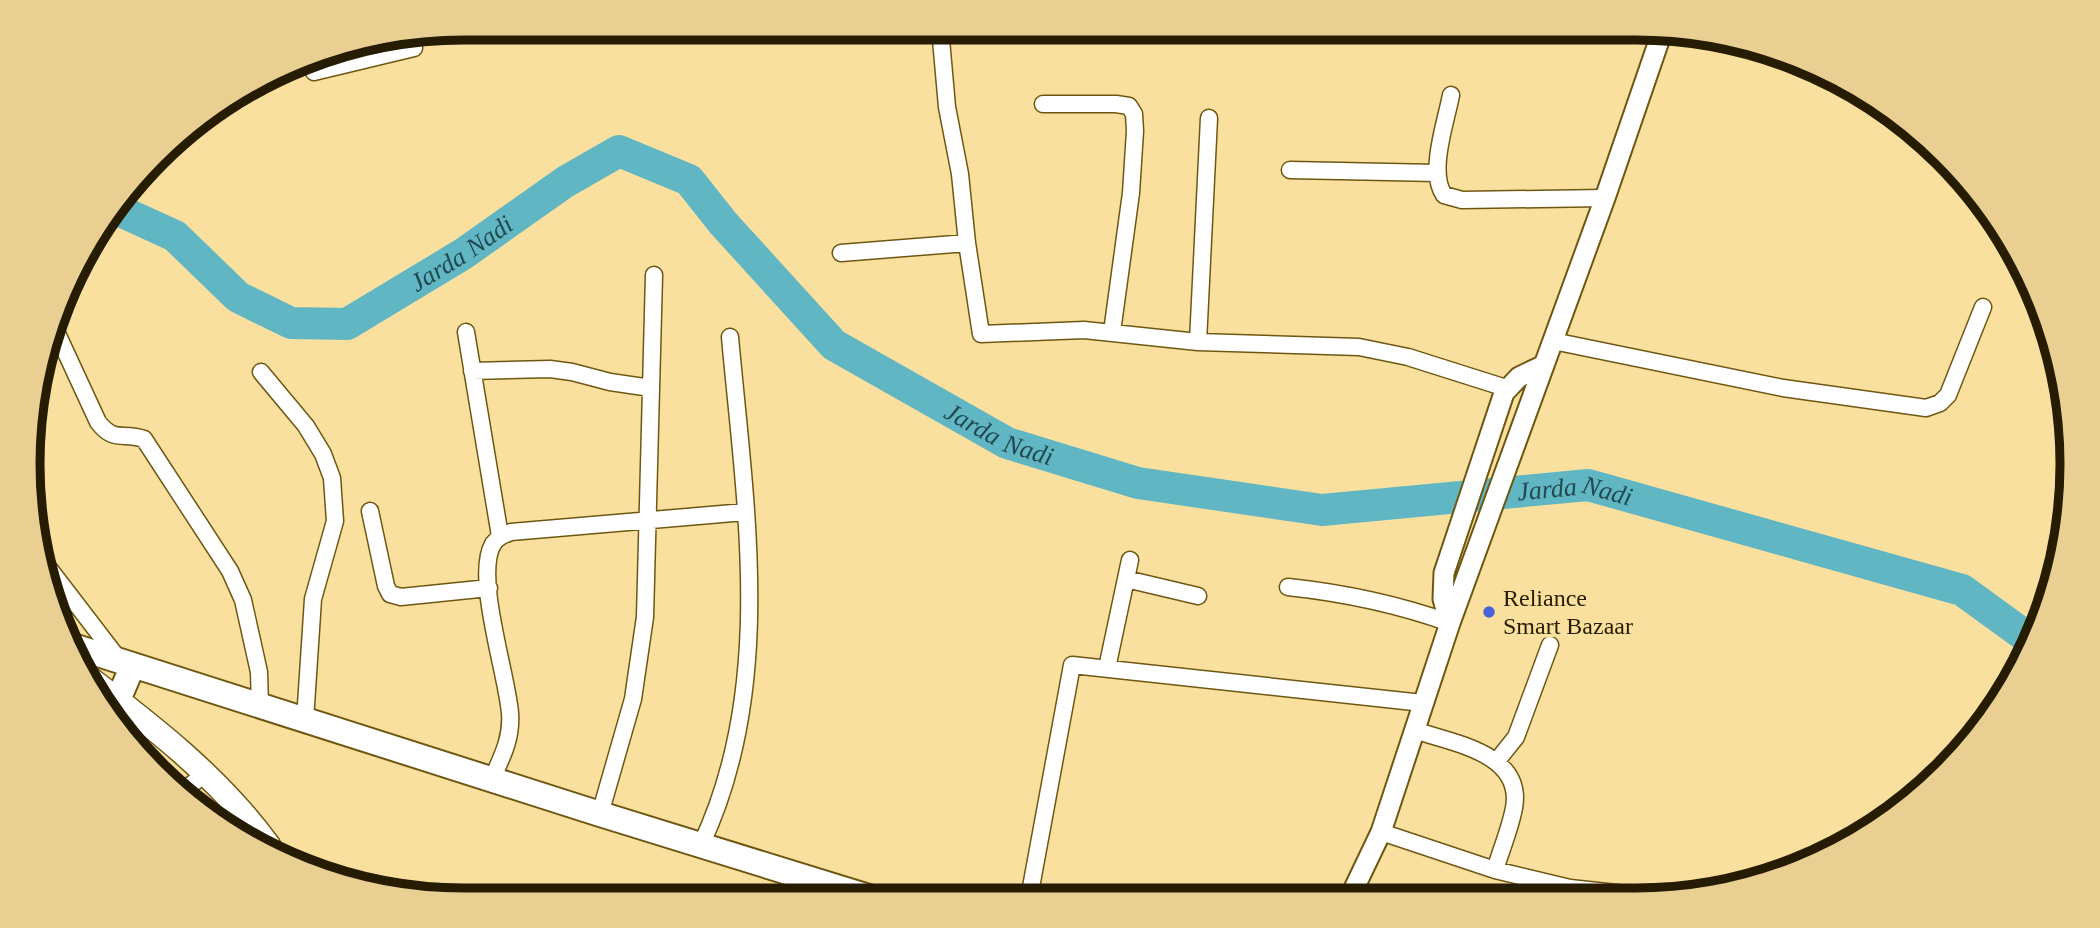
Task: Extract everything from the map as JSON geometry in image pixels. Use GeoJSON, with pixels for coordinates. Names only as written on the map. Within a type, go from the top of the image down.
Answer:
{"type":"FeatureCollection","features":[{"type":"Feature","properties":{"kind":"main road"},"geometry":{"type":"LineString","coordinates":[[83,649],[840,888]]}},
{"type":"Feature","properties":{"kind":"main road"},"geometry":{"type":"LineString","coordinates":[[118,700],[126,663]]}},
{"type":"Feature","properties":{"kind":"main road"},"geometry":{"type":"LineString","coordinates":[[107,692],[156,728],[205,774],[260,835]]}},
{"type":"Feature","properties":{"kind":"street"},"geometry":{"type":"LineString","coordinates":[[941,40],[947,107],[960,174],[981,334],[1083,330],[1198,342],[1359,347],[1384,351],[1505,391]]}},
{"type":"Feature","properties":{"kind":"street"},"geometry":{"type":"LineString","coordinates":[[1354,888],[1381,832],[1450,623],[1605,198],[1659,41]]}},
{"type":"Feature","properties":{"kind":"street"},"geometry":{"type":"LineString","coordinates":[[314,69],[314,72],[414,48]]}},
{"type":"Feature","properties":{"kind":"street"},"geometry":{"type":"LineString","coordinates":[[1451,95],[1437,173],[1439,188],[1444,195],[1462,200],[1605,198]]}},
{"type":"Feature","properties":{"kind":"street"},"geometry":{"type":"LineString","coordinates":[[1043,104],[1116,104],[1129,106],[1134,114],[1130,193],[1112,332]]}},
{"type":"Feature","properties":{"kind":"street"},"geometry":{"type":"LineString","coordinates":[[1198,342],[1209,118]]}},
{"type":"Feature","properties":{"kind":"street"},"geometry":{"type":"LineString","coordinates":[[1290,170],[1437,173]]}},
{"type":"Feature","properties":{"kind":"street"},"geometry":{"type":"LineString","coordinates":[[841,253],[967,243]]}},
{"type":"Feature","properties":{"kind":"street"},"geometry":{"type":"LineString","coordinates":[[600,814],[623,741],[640,661],[648,589],[654,275]]}},
{"type":"Feature","properties":{"kind":"street"},"geometry":{"type":"LineString","coordinates":[[1553,341],[1783,388],[1926,408],[1940,403],[1948,395],[1983,307]]}},
{"type":"Feature","properties":{"kind":"street"},"geometry":{"type":"LineString","coordinates":[[466,332],[500,536]]}},
{"type":"Feature","properties":{"kind":"street"},"geometry":{"type":"LineString","coordinates":[[701,845],[713,820],[732,754],[745,680],[750,607],[730,337]]}},
{"type":"Feature","properties":{"kind":"street"},"geometry":{"type":"LineString","coordinates":[[60,339],[106,432],[113,435],[134,435],[144,439],[230,571],[243,600],[254,638],[260,706]]}},
{"type":"Feature","properties":{"kind":"street"},"geometry":{"type":"LineString","coordinates":[[472,371],[550,369],[651,388]]}},
{"type":"Feature","properties":{"kind":"street"},"geometry":{"type":"LineString","coordinates":[[1450,623],[1442,589],[1447,560],[1505,391],[1526,372],[1543,369]]}},
{"type":"Feature","properties":{"kind":"street"},"geometry":{"type":"LineString","coordinates":[[261,372],[306,426],[323,454],[332,478],[335,521],[313,599],[306,720]]}},
{"type":"Feature","properties":{"kind":"street"},"geometry":{"type":"LineString","coordinates":[[370,511],[390,594],[401,597],[489,588]]}},
{"type":"Feature","properties":{"kind":"street"},"geometry":{"type":"LineString","coordinates":[[492,779],[510,737],[510,712],[489,588],[488,561],[492,545],[500,536],[745,512]]}},
{"type":"Feature","properties":{"kind":"street"},"geometry":{"type":"LineString","coordinates":[[1107,668],[1130,560]]}},
{"type":"Feature","properties":{"kind":"street"},"geometry":{"type":"LineString","coordinates":[[56,576],[126,663]]}},
{"type":"Feature","properties":{"kind":"street"},"geometry":{"type":"LineString","coordinates":[[1126,579],[1198,596]]}},
{"type":"Feature","properties":{"kind":"street"},"geometry":{"type":"LineString","coordinates":[[1288,587],[1367,598],[1450,623]]}},
{"type":"Feature","properties":{"kind":"street"},"geometry":{"type":"LineString","coordinates":[[1496,762],[1516,737],[1550,645]]}},
{"type":"Feature","properties":{"kind":"street"},"geometry":{"type":"LineString","coordinates":[[1031,888],[1072,665],[1423,703]]}},
{"type":"Feature","properties":{"kind":"street"},"geometry":{"type":"LineString","coordinates":[[1414,730],[1483,752],[1506,768],[1515,805],[1495,870]]}},
{"type":"Feature","properties":{"kind":"street"},"geometry":{"type":"LineString","coordinates":[[189,786],[205,774]]}},
{"type":"Feature","properties":{"kind":"street"},"geometry":{"type":"LineString","coordinates":[[1381,832],[1495,870],[1570,888]]}},
{"type":"Feature","properties":{"kind":"waterway","name":"Jarda Nadi"},"geometry":{"type":"LineString","coordinates":[[124,212],[175,236],[238,297],[291,323],[347,324],[463,254],[565,182],[619,151],[689,180],[723,223],[834,345],[1007,443],[1138,483],[1322,510],[1588,485],[1962,590],[2023,634]]}},
{"type":"Feature","properties":{"kind":"place","name":"Reliance Smart Bazaar"},"geometry":{"type":"Point","coordinates":[1489,612]}}]}
